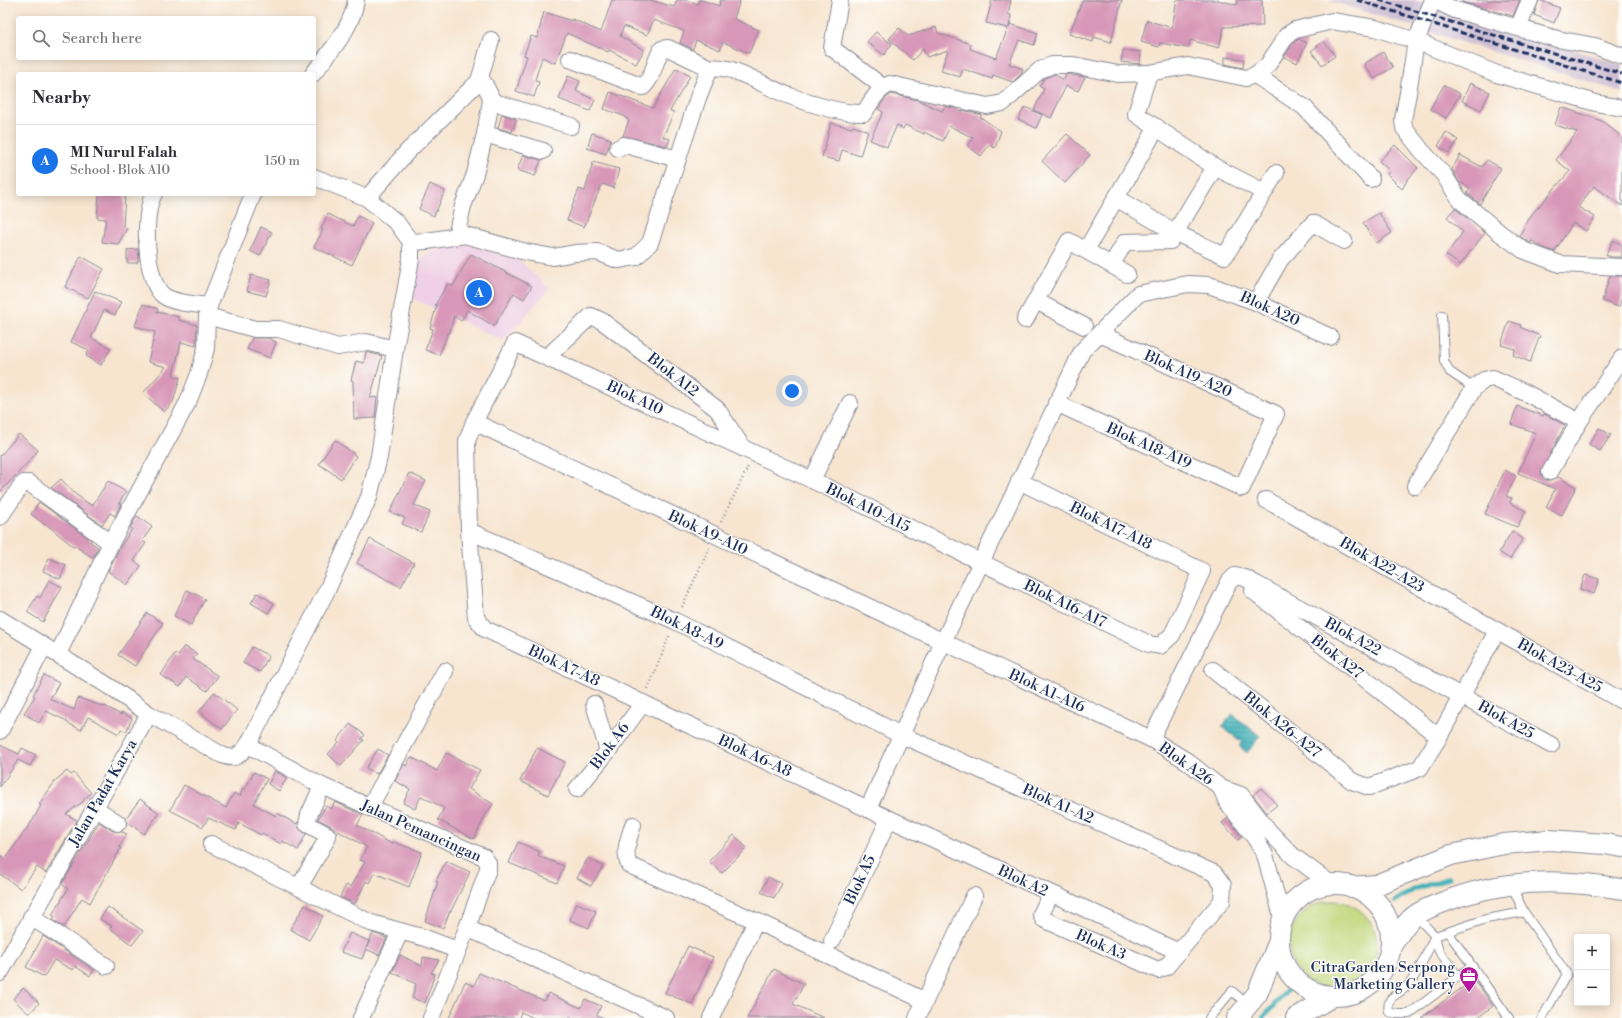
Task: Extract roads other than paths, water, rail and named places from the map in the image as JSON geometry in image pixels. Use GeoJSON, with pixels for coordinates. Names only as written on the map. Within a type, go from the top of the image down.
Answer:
{"type":"FeatureCollection","features":[{"type":"Feature","properties":{"kind":"street"},"geometry":{"type":"LineString","coordinates":[[315,72],[345,32],[355,8],[356,0]]}},
{"type":"Feature","properties":{"kind":"street"},"geometry":{"type":"LineString","coordinates":[[840,0],[832,48],[883,87]]}},
{"type":"Feature","properties":{"kind":"street"},"geometry":{"type":"LineString","coordinates":[[1622,56],[1595,46],[1557,39],[1455,10],[1434,0],[1416,41],[1403,120],[1404,128],[1444,175],[1459,199],[1523,250],[1560,264],[1622,267]]}},
{"type":"Feature","properties":{"kind":"street"},"geometry":{"type":"LineString","coordinates":[[1518,28],[1530,0]]}},
{"type":"Feature","properties":{"kind":"street"},"geometry":{"type":"LineString","coordinates":[[570,60],[643,87],[649,81],[662,49],[668,48],[710,68],[718,67],[730,69],[790,96],[856,114],[864,113],[883,87],[890,84],[986,106],[1003,103],[1040,70],[1052,65],[1073,65],[1118,74],[1149,72],[1188,66],[1246,78],[1256,75],[1267,66],[1287,35],[1295,30],[1332,21],[1374,28],[1416,41],[1497,74],[1596,103],[1622,108]]}},
{"type":"Feature","properties":{"kind":"street"},"geometry":{"type":"LineString","coordinates":[[367,198],[407,152],[479,81],[491,40]]}},
{"type":"Feature","properties":{"kind":"street"},"geometry":{"type":"LineString","coordinates":[[411,242],[465,235],[526,252],[553,257],[575,253],[597,252],[618,260],[636,257],[650,243],[710,68]]}},
{"type":"Feature","properties":{"kind":"street"},"geometry":{"type":"LineString","coordinates":[[1149,72],[1136,114],[1215,167],[1264,192]]}},
{"type":"Feature","properties":{"kind":"street"},"geometry":{"type":"LineString","coordinates":[[1256,75],[1304,107],[1371,179]]}},
{"type":"Feature","properties":{"kind":"street"},"geometry":{"type":"LineString","coordinates":[[456,236],[475,174],[485,134],[491,101],[490,95],[484,83],[479,81]]}},
{"type":"Feature","properties":{"kind":"street"},"geometry":{"type":"LineString","coordinates":[[491,101],[571,126]]}},
{"type":"Feature","properties":{"kind":"street"},"geometry":{"type":"LineString","coordinates":[[1086,250],[1157,127]]}},
{"type":"Feature","properties":{"kind":"street"},"geometry":{"type":"LineString","coordinates":[[485,134],[543,151]]}},
{"type":"Feature","properties":{"kind":"street"},"geometry":{"type":"LineString","coordinates":[[618,148],[624,145],[678,159]]}},
{"type":"Feature","properties":{"kind":"street"},"geometry":{"type":"LineString","coordinates":[[1112,264],[1125,242],[1170,241],[1215,167]]}},
{"type":"Feature","properties":{"kind":"street"},"geometry":{"type":"LineString","coordinates":[[1116,198],[1176,233],[1225,256],[1276,173]]}},
{"type":"Feature","properties":{"kind":"street"},"geometry":{"type":"LineString","coordinates":[[0,618],[107,685],[149,714],[230,758],[236,757],[248,745],[328,588],[369,496],[380,457],[395,349],[411,259],[411,242],[397,223],[367,198],[316,178]]}},
{"type":"Feature","properties":{"kind":"street"},"geometry":{"type":"LineString","coordinates":[[153,196],[147,220],[146,242],[154,283],[163,296],[255,329],[280,329],[338,347],[366,342],[395,349]]}},
{"type":"Feature","properties":{"kind":"street"},"geometry":{"type":"LineString","coordinates":[[58,654],[111,543],[188,402],[199,374],[206,348],[208,311],[252,196]]}},
{"type":"Feature","properties":{"kind":"street"},"geometry":{"type":"LineString","coordinates":[[1256,302],[1280,260],[1313,223],[1344,241]]}},
{"type":"Feature","properties":{"kind":"street"},"geometry":{"type":"LineString","coordinates":[[1025,320],[1069,241],[1112,264],[1127,274]]}},
{"type":"Feature","properties":{"kind":"street","name":"Blok A20"},"geometry":{"type":"LineString","coordinates":[[868,809],[943,642],[1082,351],[1138,294],[1188,284],[1209,285],[1256,302],[1330,337]]}},
{"type":"Feature","properties":{"kind":"street"},"geometry":{"type":"LineString","coordinates":[[1036,301],[1084,326]]}},
{"type":"Feature","properties":{"kind":"street","name":"Blok A12"},"geometry":{"type":"LineString","coordinates":[[547,358],[591,316],[602,320],[717,409],[749,451]]}},
{"type":"Feature","properties":{"kind":"street","name":"Blok A19-A20"},"geometry":{"type":"LineString","coordinates":[[1100,334],[1276,414],[1242,488]]}},
{"type":"Feature","properties":{"kind":"street","name":"Blok A10"},"geometry":{"type":"LineString","coordinates":[[474,422],[515,342],[749,451]]}},
{"type":"Feature","properties":{"kind":"street"},"geometry":{"type":"LineString","coordinates":[[1550,472],[1579,422],[1622,358]]}},
{"type":"Feature","properties":{"kind":"street"},"geometry":{"type":"LineString","coordinates":[[1415,486],[1474,388],[1484,380],[1493,378],[1528,394],[1579,422]]}},
{"type":"Feature","properties":{"kind":"street"},"geometry":{"type":"LineString","coordinates":[[812,480],[850,402]]}},
{"type":"Feature","properties":{"kind":"street","name":"Blok A18-A19"},"geometry":{"type":"LineString","coordinates":[[1056,403],[1242,488]]}},
{"type":"Feature","properties":{"kind":"street"},"geometry":{"type":"LineString","coordinates":[[469,531],[467,441],[474,422]]}},
{"type":"Feature","properties":{"kind":"street","name":"Blok A9-A10"},"geometry":{"type":"LineString","coordinates":[[474,422],[714,536],[943,642]]}},
{"type":"Feature","properties":{"kind":"street","name":"Blok A10-A15"},"geometry":{"type":"LineString","coordinates":[[749,451],[812,480],[981,564]]}},
{"type":"Feature","properties":{"kind":"street","name":"Blok A17-A18"},"geometry":{"type":"LineString","coordinates":[[1019,481],[1202,571],[1172,635],[1160,646],[1149,644]]}},
{"type":"Feature","properties":{"kind":"street"},"geometry":{"type":"LineString","coordinates":[[0,517],[21,486],[24,483],[29,483],[111,543]]}},
{"type":"Feature","properties":{"kind":"street","name":"Blok A22-A23"},"geometry":{"type":"LineString","coordinates":[[1266,500],[1497,631]]}},
{"type":"Feature","properties":{"kind":"street","name":"Blok A8-A9"},"geometry":{"type":"LineString","coordinates":[[469,531],[675,621],[901,735]]}},
{"type":"Feature","properties":{"kind":"street","name":"Blok A7-A8"},"geometry":{"type":"LineString","coordinates":[[469,531],[476,618],[485,629],[643,703]]}},
{"type":"Feature","properties":{"kind":"street","name":"Blok A16-A17"},"geometry":{"type":"LineString","coordinates":[[981,564],[1149,644]]}},
{"type":"Feature","properties":{"kind":"street"},"geometry":{"type":"LineString","coordinates":[[1151,739],[1229,582],[1240,577]]}},
{"type":"Feature","properties":{"kind":"street","name":"Blok A22"},"geometry":{"type":"LineString","coordinates":[[1240,577],[1462,696]]}},
{"type":"Feature","properties":{"kind":"street","name":"Blok A27"},"geometry":{"type":"LineString","coordinates":[[1240,577],[1439,737]]}},
{"type":"Feature","properties":{"kind":"street"},"geometry":{"type":"LineString","coordinates":[[1439,737],[1497,631]]}},
{"type":"Feature","properties":{"kind":"street","name":"Blok A23-A25"},"geometry":{"type":"LineString","coordinates":[[1497,631],[1622,701]]}},
{"type":"Feature","properties":{"kind":"street","name":"Blok A1-A16"},"geometry":{"type":"LineString","coordinates":[[943,642],[1151,739]]}},
{"type":"Feature","properties":{"kind":"street"},"geometry":{"type":"LineString","coordinates":[[0,731],[5,708],[44,646]]}},
{"type":"Feature","properties":{"kind":"street","name":"Blok A26-A27"},"geometry":{"type":"LineString","coordinates":[[1213,670],[1352,781],[1369,787],[1420,768],[1439,737]]}},
{"type":"Feature","properties":{"kind":"street"},"geometry":{"type":"LineString","coordinates":[[369,808],[445,671]]}},
{"type":"Feature","properties":{"kind":"street","name":"Blok A25"},"geometry":{"type":"LineString","coordinates":[[1462,696],[1551,745]]}},
{"type":"Feature","properties":{"kind":"street","name":"Blok A6"},"geometry":{"type":"LineString","coordinates":[[577,789],[608,751],[643,703]]}},
{"type":"Feature","properties":{"kind":"street","name":"Blok A6-A8"},"geometry":{"type":"LineString","coordinates":[[643,703],[868,809]]}},
{"type":"Feature","properties":{"kind":"street"},"geometry":{"type":"LineString","coordinates":[[594,704],[608,751]]}},
{"type":"Feature","properties":{"kind":"street","name":"Jalan Padat Karya"},"geometry":{"type":"LineString","coordinates":[[0,973],[5,953],[31,918],[149,714]]}},
{"type":"Feature","properties":{"kind":"street","name":"Blok A1-A2"},"geometry":{"type":"LineString","coordinates":[[901,735],[1214,873],[1223,885],[1222,901],[1179,952]]}},
{"type":"Feature","properties":{"kind":"street","name":"Blok A26"},"geometry":{"type":"LineString","coordinates":[[1151,739],[1187,761],[1221,788],[1240,795],[1262,834]]}},
{"type":"Feature","properties":{"kind":"street","name":"Jalan Pemancingan"},"geometry":{"type":"LineString","coordinates":[[248,745],[322,786],[369,808],[484,857],[488,864],[488,870],[467,928],[431,1018]]}},
{"type":"Feature","properties":{"kind":"street"},"geometry":{"type":"LineString","coordinates":[[299,887],[328,836],[307,824],[309,815],[322,786]]}},
{"type":"Feature","properties":{"kind":"street"},"geometry":{"type":"LineString","coordinates":[[95,808],[118,823]]}},
{"type":"Feature","properties":{"kind":"street","name":"Blok A2"},"geometry":{"type":"LineString","coordinates":[[868,809],[1179,952]]}},
{"type":"Feature","properties":{"kind":"street","name":"Blok A5"},"geometry":{"type":"LineString","coordinates":[[832,940],[889,819]]}},
{"type":"Feature","properties":{"kind":"street"},"geometry":{"type":"LineString","coordinates":[[633,825],[626,856],[629,864],[756,921],[924,1001]]}},
{"type":"Feature","properties":{"kind":"street"},"geometry":{"type":"LineString","coordinates":[[1262,834],[1331,884]]}},
{"type":"Feature","properties":{"kind":"street"},"geometry":{"type":"LineString","coordinates":[[1262,834],[1265,855],[1283,920]]}},
{"type":"Feature","properties":{"kind":"street"},"geometry":{"type":"LineString","coordinates":[[1243,1011],[1257,994],[1279,941],[1283,920],[1294,902],[1311,889],[1331,884],[1352,887],[1376,885],[1451,855],[1504,844],[1549,840],[1605,844],[1622,847]]}},
{"type":"Feature","properties":{"kind":"street"},"geometry":{"type":"LineString","coordinates":[[211,844],[353,915],[457,950]]}},
{"type":"Feature","properties":{"kind":"street"},"geometry":{"type":"LineString","coordinates":[[1279,941],[1283,961],[1295,979],[1312,991],[1333,996],[1354,993],[1372,983],[1385,966],[1391,946],[1410,920],[1428,909],[1463,894],[1510,884],[1549,881],[1600,885],[1622,889]]}},
{"type":"Feature","properties":{"kind":"street"},"geometry":{"type":"LineString","coordinates":[[1352,887],[1369,896],[1382,909],[1390,927],[1391,946]]}},
{"type":"Feature","properties":{"kind":"street","name":"Blok A3"},"geometry":{"type":"LineString","coordinates":[[1051,894],[1041,914],[1044,919],[1158,970],[1166,967],[1179,952]]}},
{"type":"Feature","properties":{"kind":"street"},"geometry":{"type":"LineString","coordinates":[[917,1018],[974,896]]}},
{"type":"Feature","properties":{"kind":"street"},"geometry":{"type":"LineString","coordinates":[[31,918],[106,966]]}},
{"type":"Feature","properties":{"kind":"street"},"geometry":{"type":"LineString","coordinates":[[711,1018],[756,921]]}},
{"type":"Feature","properties":{"kind":"street"},"geometry":{"type":"LineString","coordinates":[[467,928],[666,1018]]}},
{"type":"Feature","properties":{"kind":"street"},"geometry":{"type":"LineString","coordinates":[[361,1018],[400,932]]}},
{"type":"Feature","properties":{"kind":"street"},"geometry":{"type":"LineString","coordinates":[[1296,1018],[1333,996]]}},
{"type":"Feature","properties":{"kind":"lane"},"geometry":{"type":"LineString","coordinates":[[1442,315],[1444,361],[1450,372],[1474,388]]}},
{"type":"Feature","properties":{"kind":"lane"},"geometry":{"type":"LineString","coordinates":[[1510,884],[1524,912],[1567,974],[1542,1018]]}},
{"type":"Feature","properties":{"kind":"lane"},"geometry":{"type":"LineString","coordinates":[[1472,966],[1409,1014],[1389,1012],[1388,1004],[1391,998],[1408,986],[1415,976],[1435,936],[1486,919],[1524,912]]}},
{"type":"Feature","properties":{"kind":"lane"},"geometry":{"type":"LineString","coordinates":[[1416,916],[1435,936],[1439,951],[1458,976]]}},
{"type":"Feature","properties":{"kind":"lane"},"geometry":{"type":"LineString","coordinates":[[1448,932],[1509,1018]]}},
{"type":"Feature","properties":{"kind":"lane"},"geometry":{"type":"LineString","coordinates":[[1208,1018],[1232,991],[1243,1011]]}},
{"type":"Feature","properties":{"kind":"water"},"geometry":{"type":"Polygon","coordinates":[[[1232,714],[1260,736],[1247,753],[1239,746],[1242,742],[1222,727],[1232,714]]]}},
{"type":"Feature","properties":{"kind":"waterway"},"geometry":{"type":"LineString","coordinates":[[1395,901],[1415,889],[1449,878]]}},
{"type":"Feature","properties":{"kind":"waterway"},"geometry":{"type":"LineString","coordinates":[[1263,1018],[1287,990]]}},
{"type":"Feature","properties":{"kind":"railway"},"geometry":{"type":"LineString","coordinates":[[1357,0],[1622,83]]}},
{"type":"Feature","properties":{"kind":"railway"},"geometry":{"type":"LineString","coordinates":[[1379,0],[1622,74]]}},
{"type":"Feature","properties":{"kind":"place","name":"MI Nurul Falah"},"geometry":{"type":"Point","coordinates":[479,293]}},
{"type":"Feature","properties":{"kind":"place","name":"CitraGarden Serpong Marketing Gallery"},"geometry":{"type":"Point","coordinates":[1469,993]}}]}
